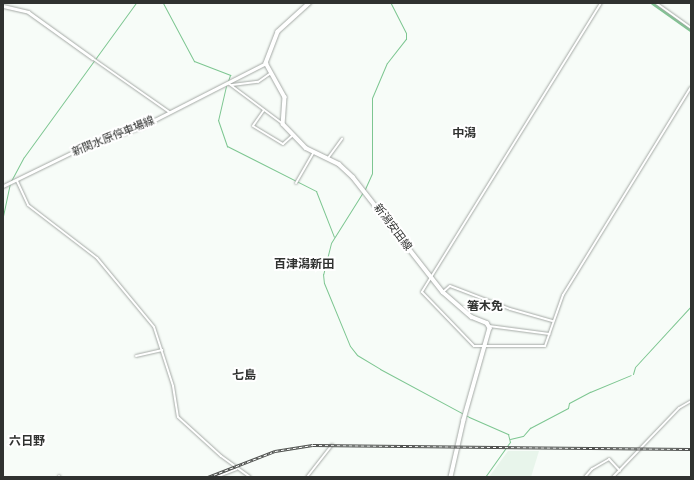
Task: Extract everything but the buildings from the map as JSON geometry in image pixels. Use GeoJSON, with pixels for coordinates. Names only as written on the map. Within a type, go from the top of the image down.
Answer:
{"type":"FeatureCollection","features":[{"type":"Feature","properties":{"kind":"main road"},"geometry":{"type":"LineString","coordinates":[[283,124],[286,99],[270,73],[266,63],[278,32],[310,3]]}},
{"type":"Feature","properties":{"kind":"main road"},"geometry":{"type":"LineString","coordinates":[[3,6],[25,11],[92,58]]}},
{"type":"Feature","properties":{"kind":"main road","name":"新関水原停車場線"},"geometry":{"type":"LineString","coordinates":[[4,186],[86,145],[122,135],[229,84],[266,63]]}},
{"type":"Feature","properties":{"kind":"main road","name":"新潟安田線"},"geometry":{"type":"LineString","coordinates":[[283,124],[306,148],[339,164],[360,185],[443,292],[472,317],[489,326]]}},
{"type":"Feature","properties":{"kind":"main road"},"geometry":{"type":"LineString","coordinates":[[451,477],[465,414],[485,348],[489,326]]}},
{"type":"Feature","properties":{"kind":"street"},"geometry":{"type":"LineString","coordinates":[[602,3],[431,277],[422,296],[474,346],[485,348],[545,346],[552,321],[563,295],[691,87]]}},
{"type":"Feature","properties":{"kind":"street"},"geometry":{"type":"LineString","coordinates":[[656,3],[691,28]]}},
{"type":"Feature","properties":{"kind":"street"},"geometry":{"type":"LineString","coordinates":[[92,58],[169,112]]}},
{"type":"Feature","properties":{"kind":"street"},"geometry":{"type":"LineString","coordinates":[[229,84],[258,82],[270,73]]}},
{"type":"Feature","properties":{"kind":"street"},"geometry":{"type":"LineString","coordinates":[[229,84],[283,124]]}},
{"type":"Feature","properties":{"kind":"street"},"geometry":{"type":"LineString","coordinates":[[264,110],[253,126],[282,144],[293,134]]}},
{"type":"Feature","properties":{"kind":"street"},"geometry":{"type":"LineString","coordinates":[[328,158],[342,139]]}},
{"type":"Feature","properties":{"kind":"street"},"geometry":{"type":"LineString","coordinates":[[297,182],[314,152]]}},
{"type":"Feature","properties":{"kind":"street"},"geometry":{"type":"LineString","coordinates":[[15,181],[28,205],[89,251],[108,271],[154,327],[173,386],[177,416],[237,469],[250,477]]}},
{"type":"Feature","properties":{"kind":"street"},"geometry":{"type":"LineString","coordinates":[[443,292],[450,286],[510,309],[552,321]]}},
{"type":"Feature","properties":{"kind":"street"},"geometry":{"type":"LineString","coordinates":[[489,326],[549,334]]}},
{"type":"Feature","properties":{"kind":"street"},"geometry":{"type":"LineString","coordinates":[[136,356],[162,350]]}},
{"type":"Feature","properties":{"kind":"street"},"geometry":{"type":"LineString","coordinates":[[613,477],[679,408],[691,401]]}},
{"type":"Feature","properties":{"kind":"street"},"geometry":{"type":"LineString","coordinates":[[307,477],[332,445]]}},
{"type":"Feature","properties":{"kind":"street"},"geometry":{"type":"LineString","coordinates":[[585,477],[592,469],[608,459],[620,471]]}},
{"type":"Feature","properties":{"kind":"street"},"geometry":{"type":"LineString","coordinates":[[216,477],[237,469]]}},
{"type":"Feature","properties":{"kind":"shaded area"},"geometry":{"type":"Polygon","coordinates":[[[508,451],[539,451],[531,477],[489,477],[508,451]]]}},
{"type":"Feature","properties":{"kind":"waterway"},"geometry":{"type":"LineString","coordinates":[[11,181],[24,157],[136,3]]}},
{"type":"Feature","properties":{"kind":"waterway"},"geometry":{"type":"LineString","coordinates":[[163,3],[194,61],[230,75],[228,81]]}},
{"type":"Feature","properties":{"kind":"waterway"},"geometry":{"type":"LineString","coordinates":[[365,189],[372,173],[372,98],[387,63],[406,39],[406,33],[391,3]]}},
{"type":"Feature","properties":{"kind":"waterway"},"geometry":{"type":"LineString","coordinates":[[653,3],[691,30]]}},
{"type":"Feature","properties":{"kind":"waterway"},"geometry":{"type":"LineString","coordinates":[[226,86],[218,120],[227,146],[316,191],[334,237]]}},
{"type":"Feature","properties":{"kind":"waterway"},"geometry":{"type":"LineString","coordinates":[[3,216],[10,184]]}},
{"type":"Feature","properties":{"kind":"waterway"},"geometry":{"type":"LineString","coordinates":[[363,192],[331,243],[323,274],[324,283],[350,346],[357,355],[380,369],[469,417],[508,434],[510,442],[485,477]]}},
{"type":"Feature","properties":{"kind":"waterway"},"geometry":{"type":"LineString","coordinates":[[633,374],[635,367],[691,306]]}},
{"type":"Feature","properties":{"kind":"waterway"},"geometry":{"type":"LineString","coordinates":[[510,439],[523,436],[530,428],[568,408],[569,403],[590,392],[631,375]]}},
{"type":"Feature","properties":{"kind":"railway"},"geometry":{"type":"LineString","coordinates":[[208,477],[275,451],[313,445],[691,449]]}},
{"type":"Feature","properties":{"kind":"district","name":"中潟"},"geometry":{"type":"Point","coordinates":[464,134]}},
{"type":"Feature","properties":{"kind":"district","name":"百津潟新田"},"geometry":{"type":"Point","coordinates":[304,265]}},
{"type":"Feature","properties":{"kind":"district","name":"箸木免"},"geometry":{"type":"Point","coordinates":[485,307]}},
{"type":"Feature","properties":{"kind":"district","name":"七島"},"geometry":{"type":"Point","coordinates":[244,376]}},
{"type":"Feature","properties":{"kind":"district","name":"六日野"},"geometry":{"type":"Point","coordinates":[27,442]}}]}
